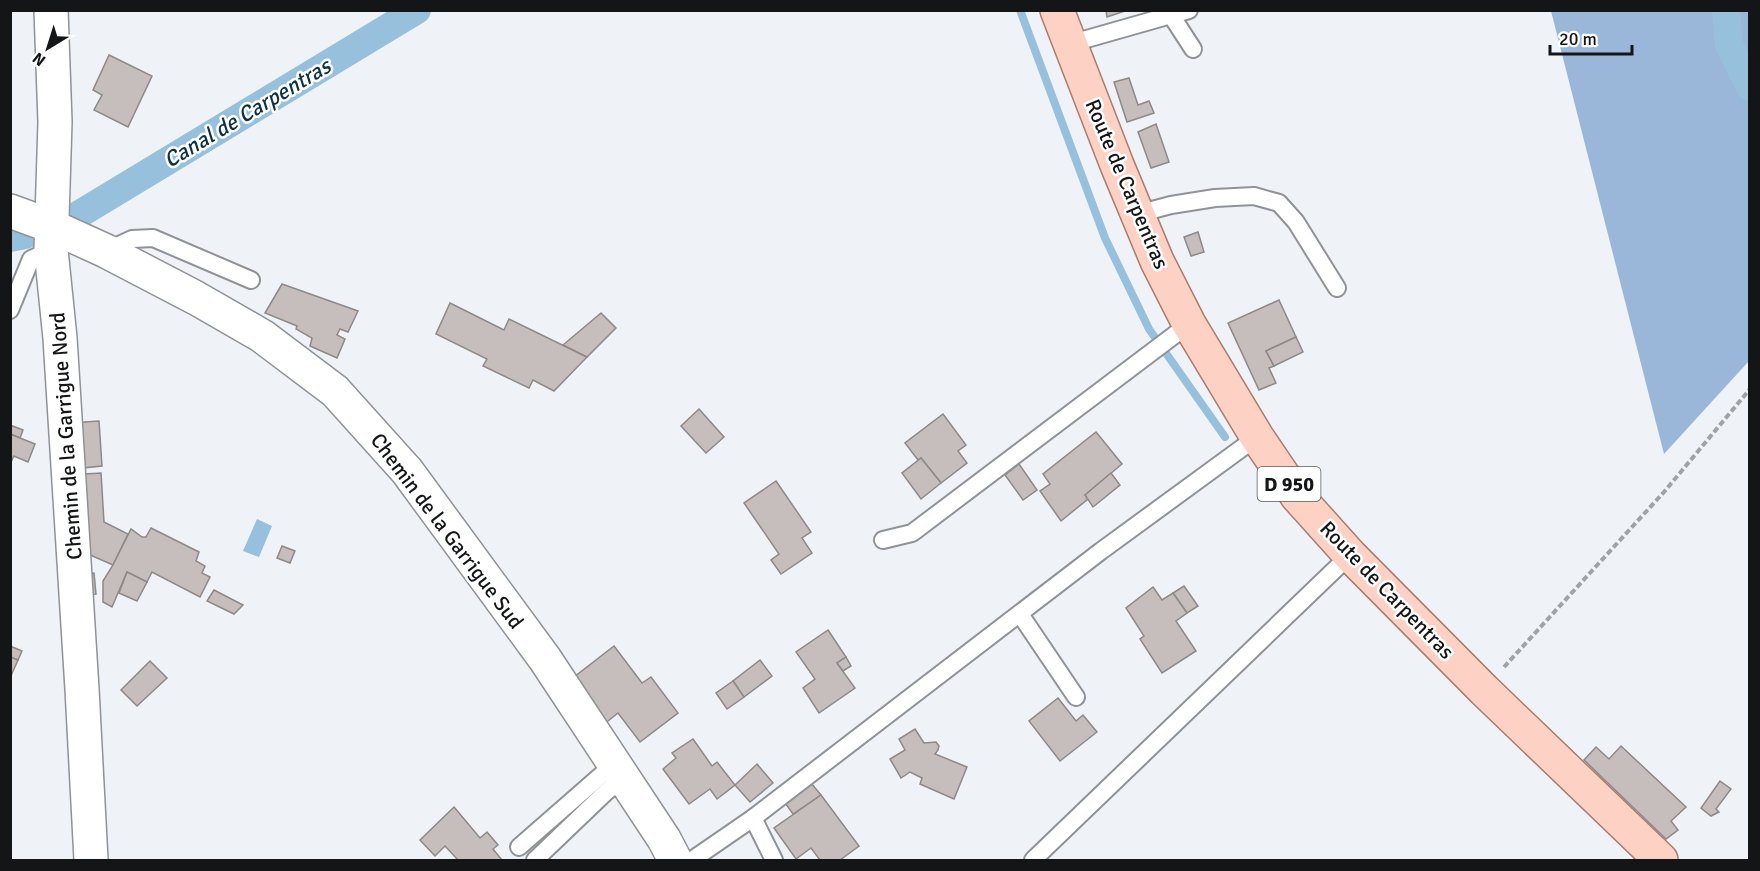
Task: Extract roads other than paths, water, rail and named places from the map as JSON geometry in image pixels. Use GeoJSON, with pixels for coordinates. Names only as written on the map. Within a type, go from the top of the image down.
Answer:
{"type":"FeatureCollection","features":[{"type":"Feature","properties":{"kind":"main road","name":"Route de Carpentras"},"geometry":{"type":"LineString","coordinates":[[1057,10],[1157,261],[1189,324],[1257,437],[1297,496],[1350,555],[1484,690],[1661,861]]}},
{"type":"Feature","properties":{"kind":"street","name":"Chemin de la Garrigue Nord"},"geometry":{"type":"LineString","coordinates":[[51,10],[55,122],[51,238],[60,338],[91,861]]}},
{"type":"Feature","properties":{"kind":"street","name":"Chemin de la Garrigue Sud"},"geometry":{"type":"LineString","coordinates":[[10,211],[51,238],[106,251],[196,298],[262,336],[335,391],[407,471],[544,659],[664,839],[675,861]]}},
{"type":"Feature","properties":{"kind":"lane"},"geometry":{"type":"LineString","coordinates":[[1069,44],[1189,10]]}},
{"type":"Feature","properties":{"kind":"lane"},"geometry":{"type":"LineString","coordinates":[[1171,15],[1193,49]]}},
{"type":"Feature","properties":{"kind":"lane"},"geometry":{"type":"LineString","coordinates":[[1137,214],[1171,205],[1215,198],[1254,196],[1278,203],[1296,222],[1337,288]]}},
{"type":"Feature","properties":{"kind":"lane"},"geometry":{"type":"LineString","coordinates":[[10,310],[31,259],[51,238]]}},
{"type":"Feature","properties":{"kind":"lane"},"geometry":{"type":"LineString","coordinates":[[106,251],[132,239],[153,238],[251,280]]}},
{"type":"Feature","properties":{"kind":"lane"},"geometry":{"type":"LineString","coordinates":[[882,540],[912,533],[1189,324]]}},
{"type":"Feature","properties":{"kind":"lane"},"geometry":{"type":"LineString","coordinates":[[692,861],[753,818],[1101,551],[1257,437]]}},
{"type":"Feature","properties":{"kind":"lane"},"geometry":{"type":"LineString","coordinates":[[1033,861],[1350,555]]}},
{"type":"Feature","properties":{"kind":"lane"},"geometry":{"type":"LineString","coordinates":[[1020,614],[1076,697]]}},
{"type":"Feature","properties":{"kind":"lane"},"geometry":{"type":"LineString","coordinates":[[519,847],[619,771]]}},
{"type":"Feature","properties":{"kind":"lane"},"geometry":{"type":"LineString","coordinates":[[535,861],[606,792],[619,771]]}},
{"type":"Feature","properties":{"kind":"lane"},"geometry":{"type":"LineString","coordinates":[[753,818],[774,861]]}},
{"type":"Feature","properties":{"kind":"waterway","name":"Canal de Carpentras"},"geometry":{"type":"LineString","coordinates":[[78,215],[417,10]]}},
{"type":"Feature","properties":{"kind":"waterway"},"geometry":{"type":"LineString","coordinates":[[1020,10],[1105,238],[1149,329],[1225,437]]}},
{"type":"Feature","properties":{"kind":"waterway","name":"Canal de Carpentras"},"geometry":{"type":"LineString","coordinates":[[1726,10],[1729,45],[1750,87]]}},
{"type":"Feature","properties":{"kind":"waterway","name":"Canal de Carpentras"},"geometry":{"type":"LineString","coordinates":[[10,238],[25,235]]}}]}
